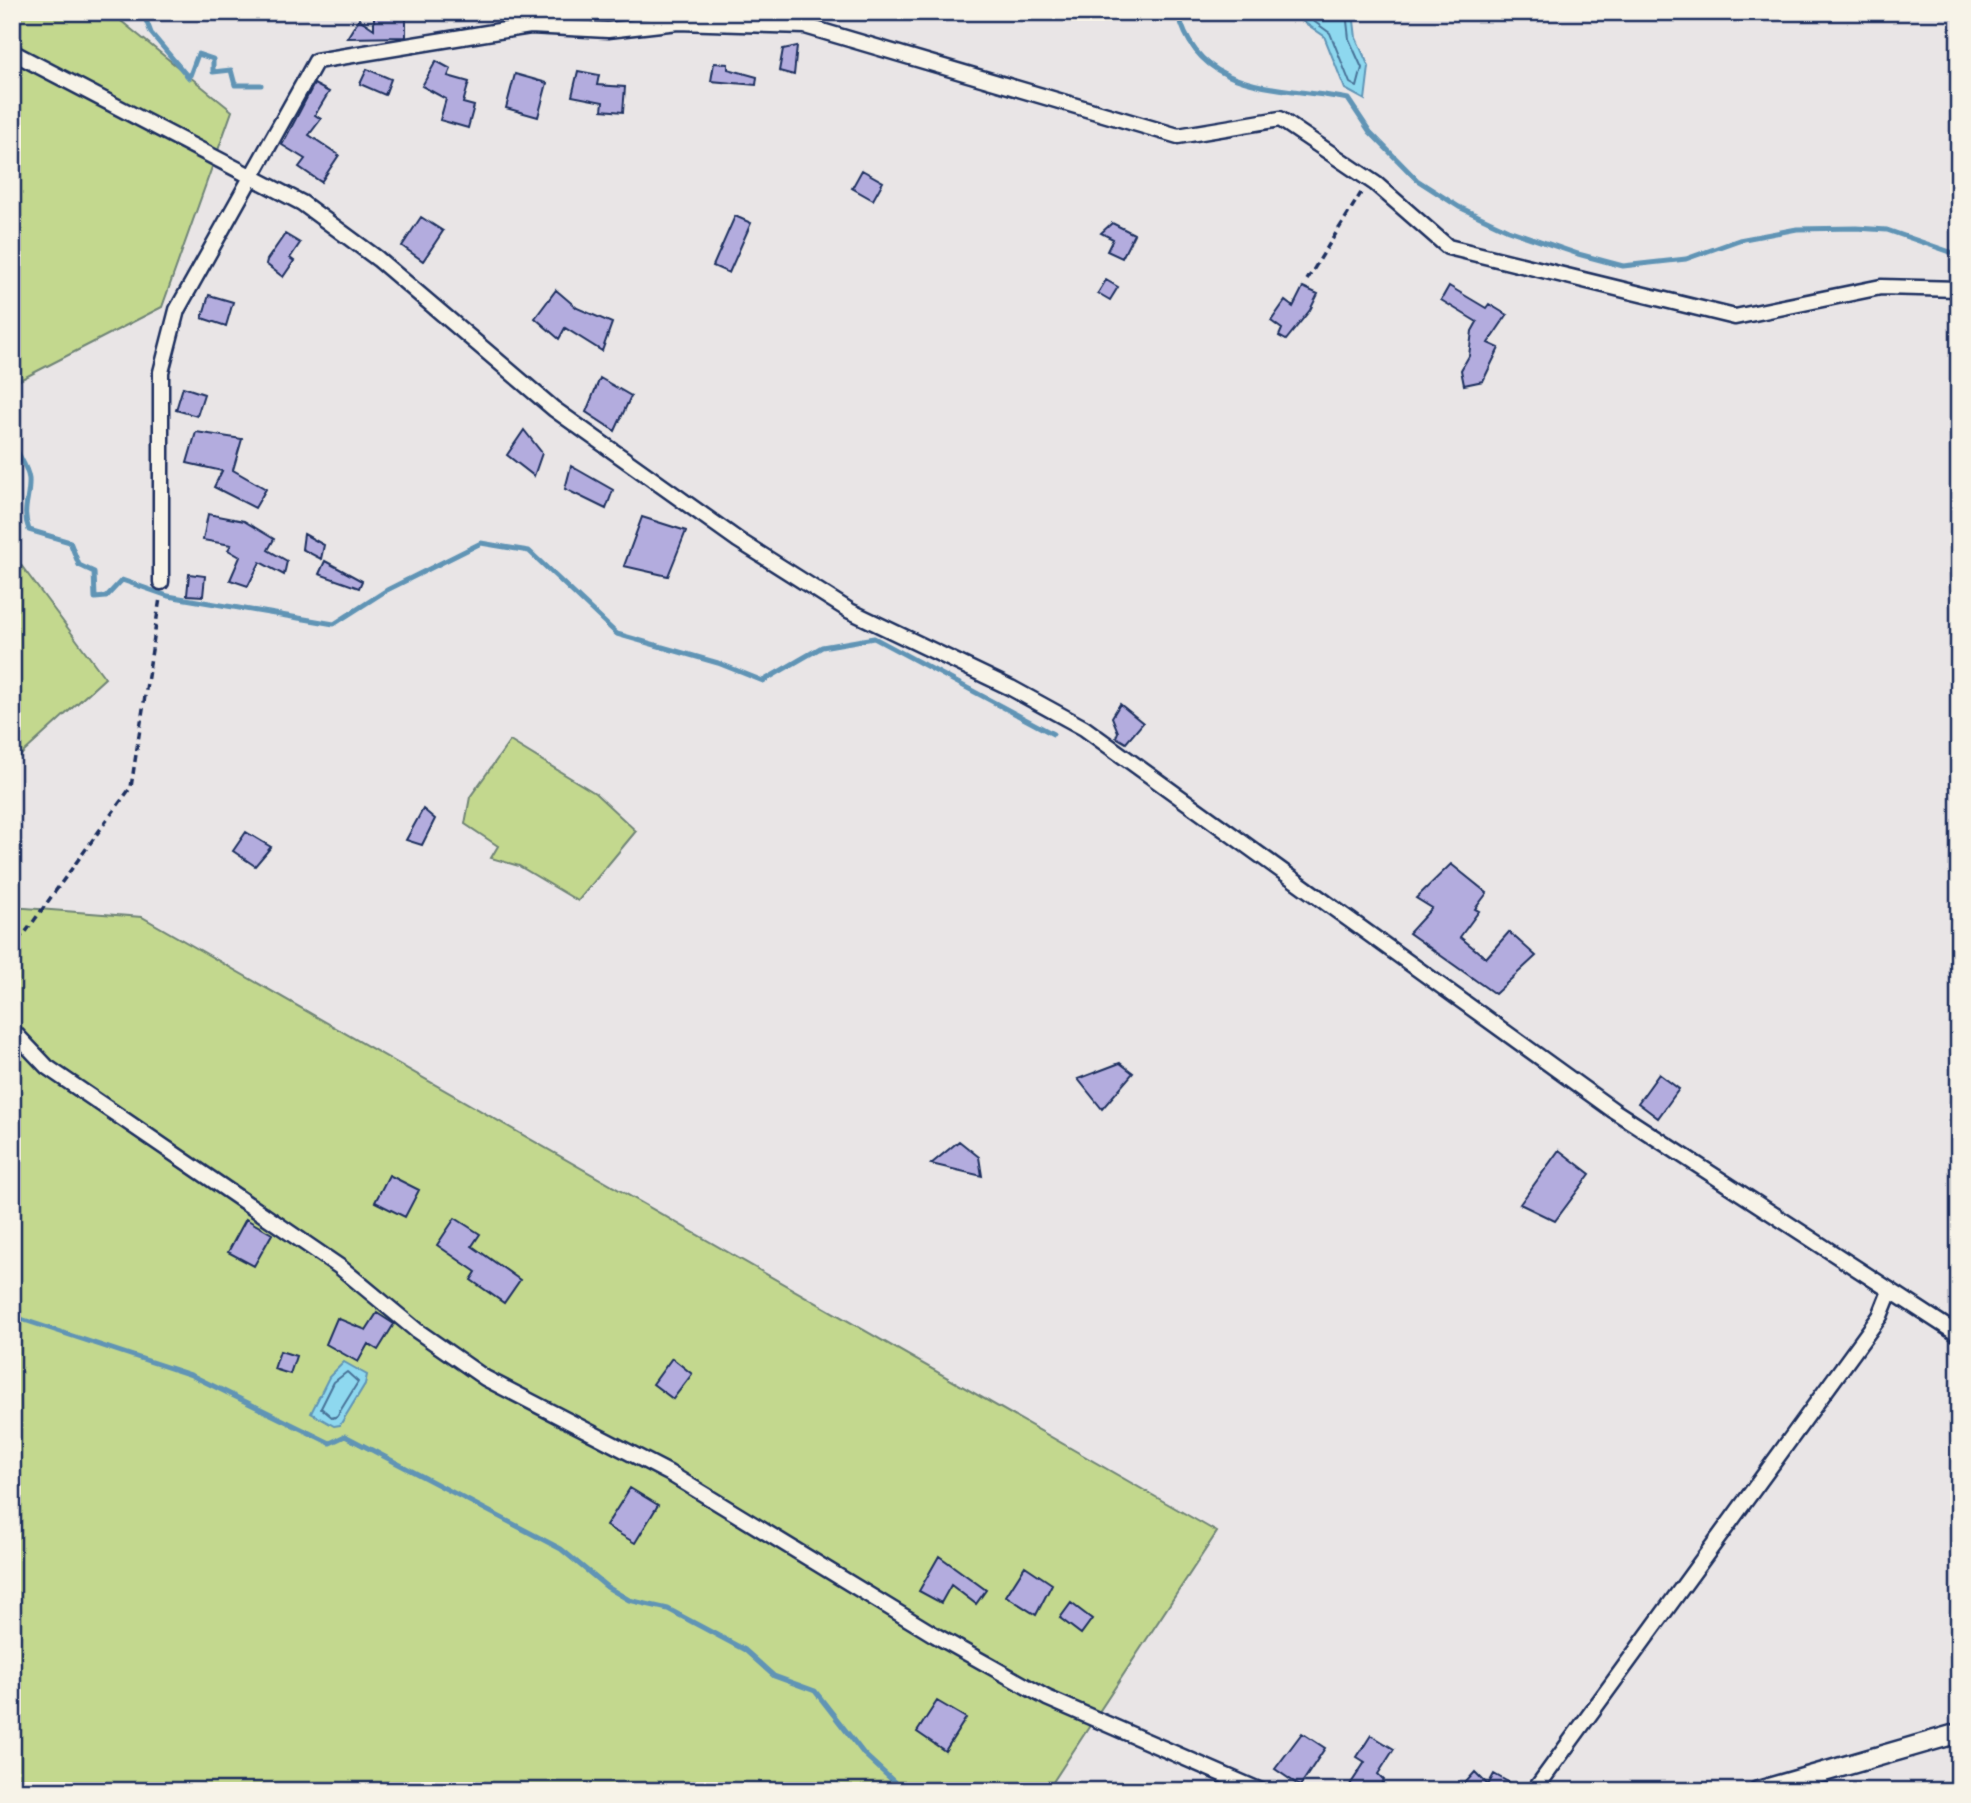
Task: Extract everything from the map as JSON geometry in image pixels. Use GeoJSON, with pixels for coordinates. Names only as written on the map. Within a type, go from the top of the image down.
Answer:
{"type":"FeatureCollection","features":[{"type":"Feature","properties":{"kind":"street"},"geometry":{"type":"LineString","coordinates":[[160,582],[161,372],[177,310],[316,61],[530,26],[608,30],[680,17],[805,26],[1178,136],[1280,119],[1369,179],[1448,247],[1735,317],[1881,286],[1959,289]]}},
{"type":"Feature","properties":{"kind":"street"},"geometry":{"type":"LineString","coordinates":[[12,52],[252,174],[333,224],[554,409],[738,540],[850,611],[1011,688],[1084,728],[1613,1110],[1959,1335]]}},
{"type":"Feature","properties":{"kind":"street"},"geometry":{"type":"LineString","coordinates":[[12,1030],[47,1067],[341,1267],[416,1329],[485,1377],[668,1473],[933,1634],[1047,1698],[1261,1791]]}},
{"type":"Feature","properties":{"kind":"street"},"geometry":{"type":"LineString","coordinates":[[1534,1791],[1880,1316],[1890,1291]]}},
{"type":"Feature","properties":{"kind":"street"},"geometry":{"type":"LineString","coordinates":[[1758,1791],[1959,1733]]}},
{"type":"Feature","properties":{"kind":"path"},"geometry":{"type":"LineString","coordinates":[[1307,280],[1369,179]]}},
{"type":"Feature","properties":{"kind":"path"},"geometry":{"type":"LineString","coordinates":[[12,950],[15,941],[25,933],[131,787],[159,612]]}},
{"type":"Feature","properties":{"kind":"green space"},"geometry":{"type":"Polygon","coordinates":[[[12,12],[110,12],[232,111],[162,307],[12,384],[12,12]]]}},
{"type":"Feature","properties":{"kind":"green space"},"geometry":{"type":"Polygon","coordinates":[[[12,553],[105,678],[12,763],[12,553]]]}},
{"type":"Feature","properties":{"kind":"green space"},"geometry":{"type":"Polygon","coordinates":[[[510,741],[595,793],[636,831],[578,901],[519,866],[491,858],[498,846],[465,824],[470,797],[510,741]]]}},
{"type":"Feature","properties":{"kind":"green space"},"geometry":{"type":"Polygon","coordinates":[[[12,907],[142,917],[1217,1532],[1047,1791],[12,1791],[12,907]]]}},
{"type":"Feature","properties":{"kind":"water"},"geometry":{"type":"Polygon","coordinates":[[[1289,12],[1353,12],[1356,38],[1369,67],[1365,100],[1345,89],[1324,36],[1289,12]]]}},
{"type":"Feature","properties":{"kind":"water"},"geometry":{"type":"Polygon","coordinates":[[[344,1362],[367,1375],[365,1384],[340,1425],[334,1426],[311,1413],[329,1377],[344,1362]]]}},
{"type":"Feature","properties":{"kind":"building"},"geometry":{"type":"Polygon","coordinates":[[[374,15],[406,15],[406,37],[347,38],[359,19],[374,29],[374,15]]]}},
{"type":"Feature","properties":{"kind":"building"},"geometry":{"type":"Polygon","coordinates":[[[797,46],[794,75],[779,71],[783,49],[797,46]]]}},
{"type":"Feature","properties":{"kind":"building"},"geometry":{"type":"Polygon","coordinates":[[[436,61],[451,69],[448,76],[469,82],[463,103],[474,106],[468,128],[440,120],[446,99],[422,86],[436,61]]]}},
{"type":"Feature","properties":{"kind":"building"},"geometry":{"type":"Polygon","coordinates":[[[714,63],[728,64],[728,69],[757,77],[756,85],[711,81],[714,63]]]}},
{"type":"Feature","properties":{"kind":"building"},"geometry":{"type":"Polygon","coordinates":[[[367,69],[391,79],[385,95],[360,84],[367,69]]]}},
{"type":"Feature","properties":{"kind":"building"},"geometry":{"type":"Polygon","coordinates":[[[578,71],[599,75],[597,85],[625,87],[623,112],[602,110],[603,102],[572,96],[578,71]]]}},
{"type":"Feature","properties":{"kind":"building"},"geometry":{"type":"Polygon","coordinates":[[[515,74],[547,83],[538,117],[506,108],[515,74]]]}},
{"type":"Feature","properties":{"kind":"building"},"geometry":{"type":"Polygon","coordinates":[[[314,84],[329,92],[315,115],[321,119],[309,135],[339,155],[321,182],[299,167],[305,159],[282,145],[314,84]]]}},
{"type":"Feature","properties":{"kind":"building"},"geometry":{"type":"Polygon","coordinates":[[[862,170],[883,182],[873,200],[852,188],[862,170]]]}},
{"type":"Feature","properties":{"kind":"building"},"geometry":{"type":"Polygon","coordinates":[[[735,216],[751,223],[729,273],[713,266],[735,216]]]}},
{"type":"Feature","properties":{"kind":"building"},"geometry":{"type":"Polygon","coordinates":[[[421,217],[443,231],[423,261],[402,246],[421,217]]]}},
{"type":"Feature","properties":{"kind":"building"},"geometry":{"type":"Polygon","coordinates":[[[1112,223],[1134,234],[1122,258],[1107,251],[1113,239],[1101,233],[1112,223]]]}},
{"type":"Feature","properties":{"kind":"building"},"geometry":{"type":"Polygon","coordinates":[[[285,234],[300,243],[290,258],[294,261],[283,277],[266,264],[285,234]]]}},
{"type":"Feature","properties":{"kind":"building"},"geometry":{"type":"Polygon","coordinates":[[[1106,280],[1118,287],[1110,300],[1098,293],[1106,280]]]}},
{"type":"Feature","properties":{"kind":"building"},"geometry":{"type":"Polygon","coordinates":[[[1449,286],[1486,308],[1489,304],[1507,315],[1488,343],[1499,348],[1483,381],[1464,385],[1461,370],[1469,356],[1472,331],[1477,322],[1441,300],[1449,286]]]}},
{"type":"Feature","properties":{"kind":"building"},"geometry":{"type":"Polygon","coordinates":[[[1303,287],[1318,294],[1310,310],[1286,340],[1279,336],[1282,329],[1271,321],[1285,301],[1293,307],[1303,287]]]}},
{"type":"Feature","properties":{"kind":"building"},"geometry":{"type":"Polygon","coordinates":[[[556,290],[577,308],[612,323],[602,351],[565,328],[559,339],[535,318],[556,290]]]}},
{"type":"Feature","properties":{"kind":"building"},"geometry":{"type":"Polygon","coordinates":[[[209,295],[233,302],[226,326],[202,318],[209,295]]]}},
{"type":"Feature","properties":{"kind":"building"},"geometry":{"type":"Polygon","coordinates":[[[600,378],[631,396],[615,431],[586,412],[600,378]]]}},
{"type":"Feature","properties":{"kind":"building"},"geometry":{"type":"Polygon","coordinates":[[[183,387],[204,394],[197,416],[176,410],[183,387]]]}},
{"type":"Feature","properties":{"kind":"building"},"geometry":{"type":"Polygon","coordinates":[[[524,430],[542,453],[534,476],[507,455],[524,430]]]}},
{"type":"Feature","properties":{"kind":"building"},"geometry":{"type":"Polygon","coordinates":[[[196,432],[242,439],[233,470],[266,489],[255,508],[214,487],[222,471],[187,463],[196,432]]]}},
{"type":"Feature","properties":{"kind":"building"},"geometry":{"type":"Polygon","coordinates":[[[571,466],[613,490],[606,509],[565,489],[571,466]]]}},
{"type":"Feature","properties":{"kind":"building"},"geometry":{"type":"Polygon","coordinates":[[[208,514],[244,521],[274,539],[268,550],[287,561],[284,575],[260,562],[248,586],[230,580],[240,557],[228,550],[231,545],[203,540],[208,514]]]}},
{"type":"Feature","properties":{"kind":"building"},"geometry":{"type":"Polygon","coordinates":[[[642,517],[686,531],[668,576],[624,566],[642,517]]]}},
{"type":"Feature","properties":{"kind":"building"},"geometry":{"type":"Polygon","coordinates":[[[304,534],[324,545],[321,559],[302,549],[304,534]]]}},
{"type":"Feature","properties":{"kind":"building"},"geometry":{"type":"Polygon","coordinates":[[[325,561],[362,581],[359,588],[319,574],[325,561]]]}},
{"type":"Feature","properties":{"kind":"building"},"geometry":{"type":"Polygon","coordinates":[[[189,574],[205,576],[203,596],[187,595],[189,574]]]}},
{"type":"Feature","properties":{"kind":"building"},"geometry":{"type":"Polygon","coordinates":[[[1120,704],[1143,723],[1126,743],[1116,737],[1118,732],[1112,717],[1120,704]]]}},
{"type":"Feature","properties":{"kind":"building"},"geometry":{"type":"Polygon","coordinates":[[[423,809],[435,819],[422,845],[406,840],[423,809]]]}},
{"type":"Feature","properties":{"kind":"building"},"geometry":{"type":"Polygon","coordinates":[[[246,832],[271,847],[255,866],[233,851],[246,832]]]}},
{"type":"Feature","properties":{"kind":"building"},"geometry":{"type":"Polygon","coordinates":[[[1451,864],[1487,893],[1475,909],[1479,911],[1460,937],[1486,958],[1509,932],[1536,956],[1495,994],[1409,933],[1432,908],[1416,898],[1451,864]]]}},
{"type":"Feature","properties":{"kind":"building"},"geometry":{"type":"Polygon","coordinates":[[[1120,1063],[1133,1073],[1102,1109],[1078,1079],[1120,1063]]]}},
{"type":"Feature","properties":{"kind":"building"},"geometry":{"type":"Polygon","coordinates":[[[1659,1074],[1679,1089],[1658,1118],[1638,1103],[1659,1074]]]}},
{"type":"Feature","properties":{"kind":"building"},"geometry":{"type":"Polygon","coordinates":[[[959,1141],[979,1157],[982,1176],[931,1164],[959,1141]]]}},
{"type":"Feature","properties":{"kind":"building"},"geometry":{"type":"Polygon","coordinates":[[[1559,1150],[1590,1174],[1555,1221],[1520,1204],[1559,1150]]]}},
{"type":"Feature","properties":{"kind":"building"},"geometry":{"type":"Polygon","coordinates":[[[389,1175],[419,1190],[405,1217],[375,1202],[389,1175]]]}},
{"type":"Feature","properties":{"kind":"building"},"geometry":{"type":"Polygon","coordinates":[[[455,1218],[480,1234],[472,1246],[520,1280],[504,1303],[471,1280],[476,1272],[437,1245],[455,1218]]]}},
{"type":"Feature","properties":{"kind":"building"},"geometry":{"type":"Polygon","coordinates":[[[246,1219],[272,1234],[254,1266],[228,1252],[246,1219]]]}},
{"type":"Feature","properties":{"kind":"building"},"geometry":{"type":"Polygon","coordinates":[[[377,1313],[394,1324],[378,1350],[368,1344],[358,1362],[326,1344],[337,1318],[366,1330],[377,1313]]]}},
{"type":"Feature","properties":{"kind":"building"},"geometry":{"type":"Polygon","coordinates":[[[280,1351],[296,1356],[290,1374],[274,1369],[280,1351]]]}},
{"type":"Feature","properties":{"kind":"building"},"geometry":{"type":"Polygon","coordinates":[[[672,1358],[692,1374],[673,1399],[653,1384],[672,1358]]]}},
{"type":"Feature","properties":{"kind":"building"},"geometry":{"type":"Polygon","coordinates":[[[630,1488],[658,1505],[635,1543],[606,1526],[630,1488]]]}},
{"type":"Feature","properties":{"kind":"building"},"geometry":{"type":"Polygon","coordinates":[[[939,1556],[986,1590],[976,1604],[951,1585],[941,1603],[919,1591],[939,1556]]]}},
{"type":"Feature","properties":{"kind":"building"},"geometry":{"type":"Polygon","coordinates":[[[1025,1566],[1052,1584],[1036,1615],[1006,1596],[1025,1566]]]}},
{"type":"Feature","properties":{"kind":"building"},"geometry":{"type":"Polygon","coordinates":[[[1071,1603],[1092,1619],[1081,1634],[1060,1618],[1071,1603]]]}},
{"type":"Feature","properties":{"kind":"building"},"geometry":{"type":"Polygon","coordinates":[[[937,1701],[966,1718],[945,1751],[917,1732],[937,1701]]]}},
{"type":"Feature","properties":{"kind":"building"},"geometry":{"type":"Polygon","coordinates":[[[1302,1733],[1325,1748],[1300,1786],[1275,1769],[1302,1733]]]}},
{"type":"Feature","properties":{"kind":"building"},"geometry":{"type":"Polygon","coordinates":[[[1371,1735],[1394,1749],[1378,1774],[1384,1780],[1376,1791],[1346,1791],[1365,1762],[1357,1757],[1371,1735]]]}},
{"type":"Feature","properties":{"kind":"building"},"geometry":{"type":"Polygon","coordinates":[[[1475,1772],[1488,1785],[1494,1774],[1524,1791],[1458,1791],[1475,1772]]]}},
{"type":"Feature","properties":{"kind":"waterway"},"geometry":{"type":"LineString","coordinates":[[143,12],[151,33],[189,78],[198,54],[213,59],[213,72],[231,70],[235,85],[261,85]]}},
{"type":"Feature","properties":{"kind":"waterway"},"geometry":{"type":"LineString","coordinates":[[1178,12],[1188,40],[1204,59],[1223,73],[1270,88],[1348,99],[1370,132],[1417,180],[1459,207],[1508,230],[1578,254],[1623,266],[1686,259],[1739,240],[1797,229],[1856,228],[1887,230],[1959,255]]}},
{"type":"Feature","properties":{"kind":"waterway"},"geometry":{"type":"LineString","coordinates":[[12,436],[29,479],[26,510],[29,530],[70,542],[79,565],[94,572],[95,598],[106,597],[122,580],[168,596],[334,624],[387,590],[481,543],[529,551],[617,634],[718,663],[763,681],[822,647],[874,638],[1053,734]]}},
{"type":"Feature","properties":{"kind":"waterway"},"geometry":{"type":"LineString","coordinates":[[12,1316],[191,1375],[330,1443],[345,1436],[561,1549],[607,1587],[629,1600],[668,1609],[745,1650],[774,1676],[815,1691],[864,1754],[904,1791]]}}]}
